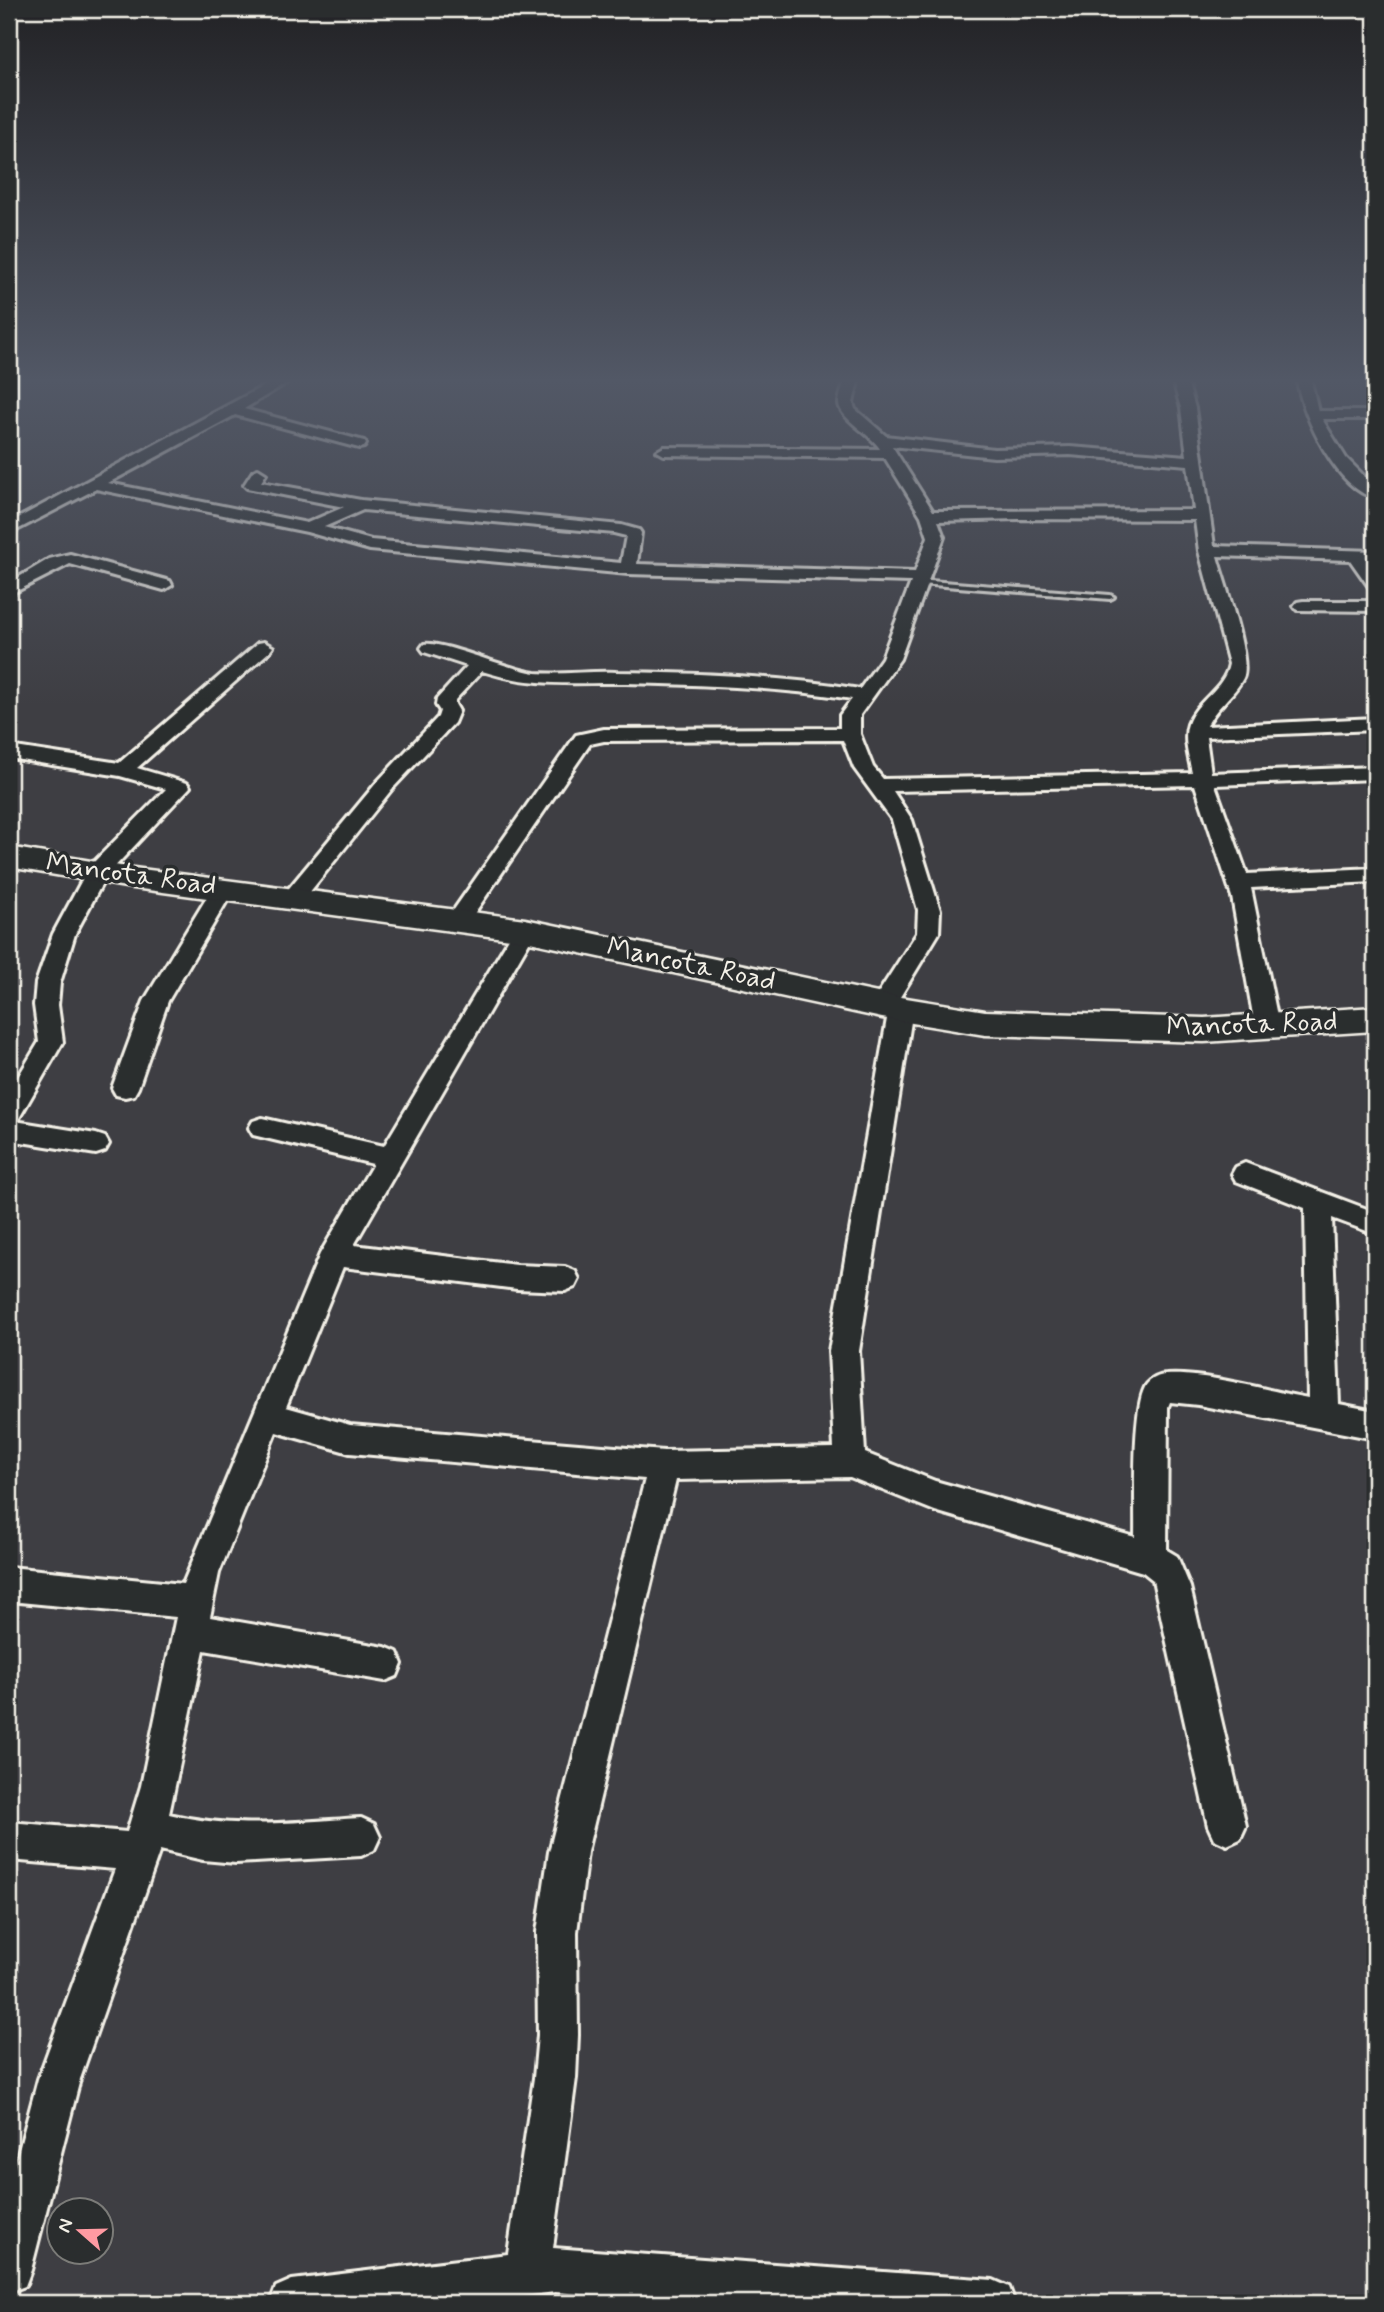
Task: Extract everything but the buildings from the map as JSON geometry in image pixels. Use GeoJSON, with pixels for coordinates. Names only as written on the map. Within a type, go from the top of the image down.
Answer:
{"type":"FeatureCollection","features":[{"type":"Feature","properties":{"kind":"main road","name":"Mancota Road"},"geometry":{"type":"LineString","coordinates":[[9,856],[97,872],[525,929],[892,1007],[985,1023],[1204,1030],[1375,1019]]}},
{"type":"Feature","properties":{"kind":"street"},"geometry":{"type":"LineString","coordinates":[[12,525],[83,489]]}},
{"type":"Feature","properties":{"kind":"street"},"geometry":{"type":"LineString","coordinates":[[117,489],[310,528],[370,545],[628,569],[921,580]]}},
{"type":"Feature","properties":{"kind":"street"},"geometry":{"type":"LineString","coordinates":[[273,489],[361,505],[626,530],[634,536],[628,569]]}},
{"type":"Feature","properties":{"kind":"street"},"geometry":{"type":"LineString","coordinates":[[850,1462],[844,1350],[892,1007],[928,933],[930,922],[929,910],[902,820],[894,804],[864,768],[850,734],[849,715],[891,659],[936,537],[929,516],[912,489]]}},
{"type":"Feature","properties":{"kind":"street"},"geometry":{"type":"LineString","coordinates":[[1198,489],[1207,551],[1238,664],[1238,673],[1201,719],[1195,732],[1202,779],[1238,881],[1266,1026]]}},
{"type":"Feature","properties":{"kind":"street"},"geometry":{"type":"LineString","coordinates":[[310,528],[361,505]]}},
{"type":"Feature","properties":{"kind":"street"},"geometry":{"type":"LineString","coordinates":[[929,516],[1019,513],[1201,515]]}},
{"type":"Feature","properties":{"kind":"street"},"geometry":{"type":"LineString","coordinates":[[1207,551],[1375,556]]}},
{"type":"Feature","properties":{"kind":"street"},"geometry":{"type":"LineString","coordinates":[[1356,557],[1375,583]]}},
{"type":"Feature","properties":{"kind":"street"},"geometry":{"type":"LineString","coordinates":[[9,590],[55,563],[69,559],[164,584]]}},
{"type":"Feature","properties":{"kind":"street"},"geometry":{"type":"LineString","coordinates":[[1303,606],[1375,606]]}},
{"type":"Feature","properties":{"kind":"street"},"geometry":{"type":"LineString","coordinates":[[123,770],[264,647]]}},
{"type":"Feature","properties":{"kind":"street"},"geometry":{"type":"LineString","coordinates":[[430,648],[509,674],[537,678],[605,677],[765,683],[815,687],[863,695]]}},
{"type":"Feature","properties":{"kind":"street"},"geometry":{"type":"LineString","coordinates":[[293,898],[385,785],[447,719],[450,711],[445,705],[446,699],[479,664]]}},
{"type":"Feature","properties":{"kind":"street"},"geometry":{"type":"LineString","coordinates":[[1195,732],[1375,724]]}},
{"type":"Feature","properties":{"kind":"street"},"geometry":{"type":"LineString","coordinates":[[459,919],[583,739],[604,735],[850,734]]}},
{"type":"Feature","properties":{"kind":"street"},"geometry":{"type":"LineString","coordinates":[[9,752],[123,770],[180,787],[97,872],[64,934],[48,984],[46,1005],[51,1042],[9,1113]]}},
{"type":"Feature","properties":{"kind":"street"},"geometry":{"type":"LineString","coordinates":[[876,785],[1375,773]]}},
{"type":"Feature","properties":{"kind":"street"},"geometry":{"type":"LineString","coordinates":[[1238,881],[1375,875]]}},
{"type":"Feature","properties":{"kind":"street"},"geometry":{"type":"LineString","coordinates":[[125,1088],[156,1001],[223,889]]}},
{"type":"Feature","properties":{"kind":"street"},"geometry":{"type":"LineString","coordinates":[[9,2270],[59,2079],[143,1840],[159,1786],[202,1573],[334,1254],[525,929]]}},
{"type":"Feature","properties":{"kind":"street"},"geometry":{"type":"LineString","coordinates":[[262,1128],[390,1158]]}},
{"type":"Feature","properties":{"kind":"street"},"geometry":{"type":"LineString","coordinates":[[9,1130],[96,1144]]}},
{"type":"Feature","properties":{"kind":"street"},"geometry":{"type":"LineString","coordinates":[[1245,1174],[1375,1223]]}},
{"type":"Feature","properties":{"kind":"street"},"geometry":{"type":"LineString","coordinates":[[1318,1203],[1324,1415]]}},
{"type":"Feature","properties":{"kind":"street"},"geometry":{"type":"LineString","coordinates":[[334,1254],[517,1277],[565,1279]]}},
{"type":"Feature","properties":{"kind":"street"},"geometry":{"type":"LineString","coordinates":[[1151,1558],[1153,1407],[1157,1394],[1164,1388],[1198,1391],[1375,1425]]}},
{"type":"Feature","properties":{"kind":"street"},"geometry":{"type":"LineString","coordinates":[[267,1416],[351,1439],[664,1466],[850,1462],[935,1496],[1151,1558],[1164,1567],[1172,1587],[1227,1826]]}},
{"type":"Feature","properties":{"kind":"street"},"geometry":{"type":"LineString","coordinates":[[527,2273],[555,2078],[560,1897],[568,1852],[664,1466]]}},
{"type":"Feature","properties":{"kind":"street"},"geometry":{"type":"LineString","coordinates":[[9,1584],[193,1616],[385,1664]]}},
{"type":"Feature","properties":{"kind":"street"},"geometry":{"type":"LineString","coordinates":[[9,1841],[143,1840],[236,1844],[361,1837]]}},
{"type":"Feature","properties":{"kind":"street"},"geometry":{"type":"LineString","coordinates":[[292,2303],[555,2270],[993,2303]]}},
{"type":"Feature","properties":{"kind":"lane"},"geometry":{"type":"LineString","coordinates":[[921,580],[1110,597]]}}]}
